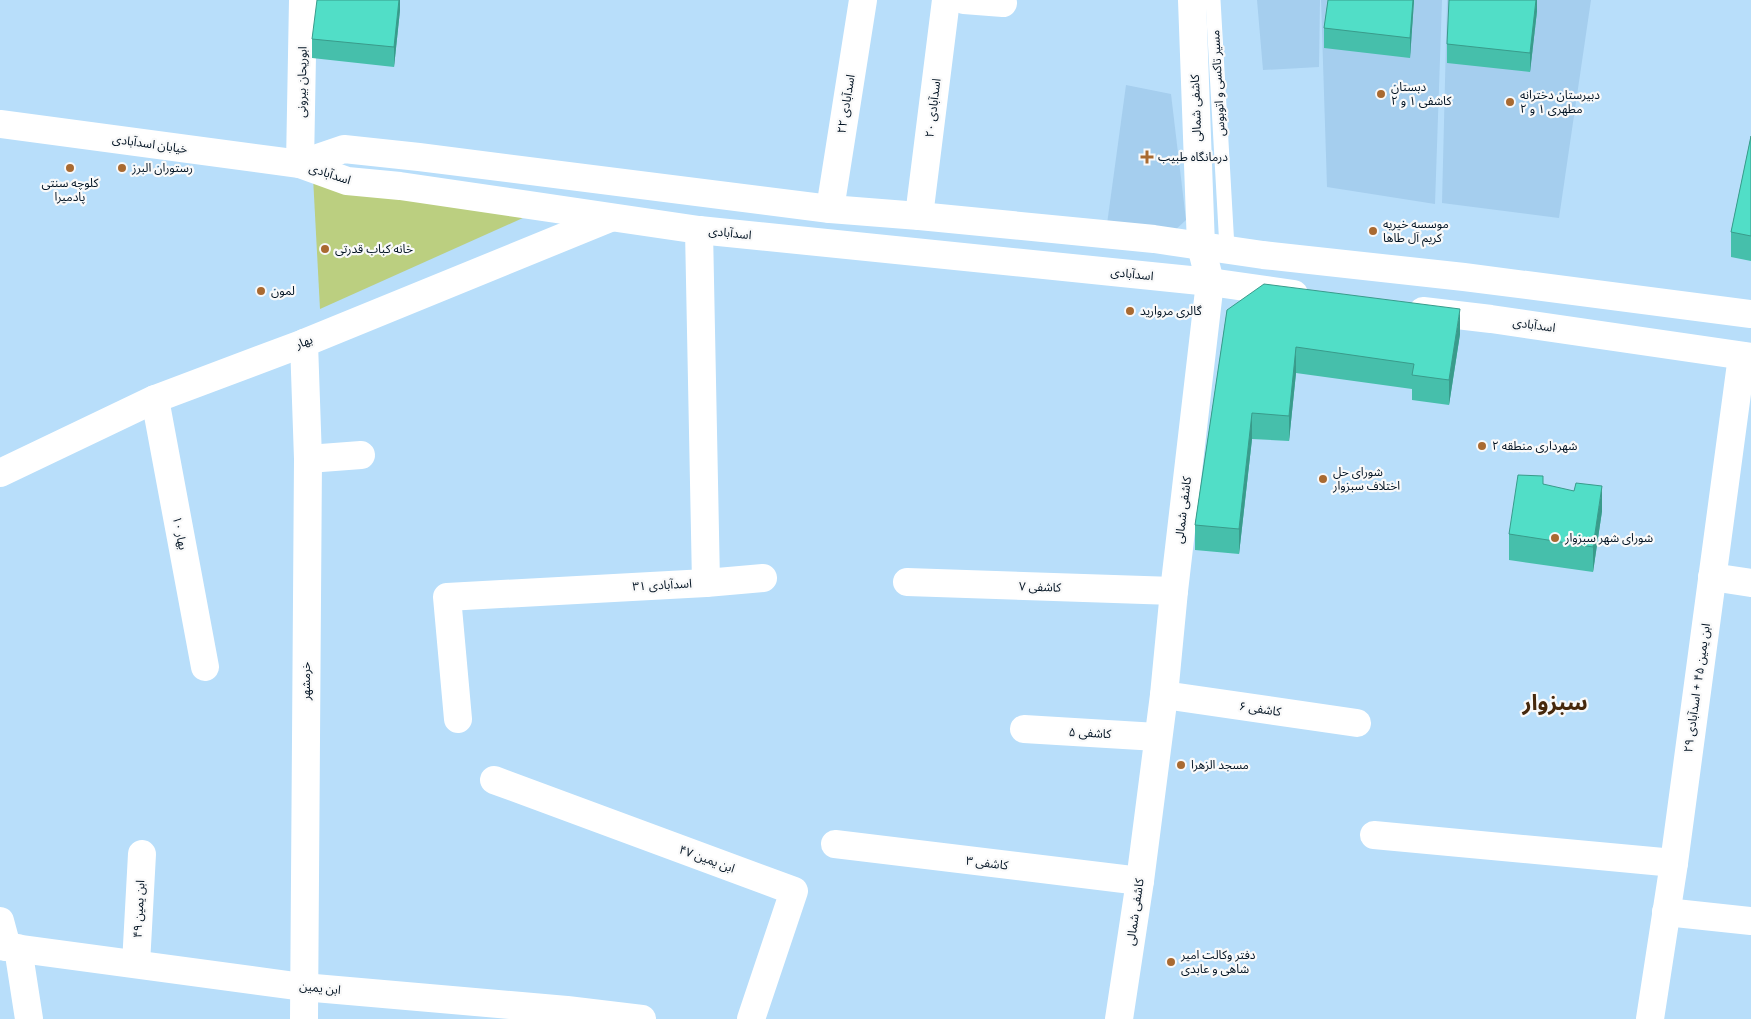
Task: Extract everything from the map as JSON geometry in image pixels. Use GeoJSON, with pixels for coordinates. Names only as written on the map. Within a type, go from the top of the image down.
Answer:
{"type":"FeatureCollection","features":[{"type":"Feature","properties":{"kind":"street","name":"ابوریحان بیرونی"},"geometry":{"type":"LineString","coordinates":[[300,164],[303,0]]}},
{"type":"Feature","properties":{"kind":"street","name":"اسدآبادی ۲۲"},"geometry":{"type":"LineString","coordinates":[[830,209],[863,0]]}},
{"type":"Feature","properties":{"kind":"street","name":"اسدآبادی ۲۰"},"geometry":{"type":"LineString","coordinates":[[919,216],[946,0]]}},
{"type":"Feature","properties":{"kind":"street"},"geometry":{"type":"LineString","coordinates":[[964,0],[1003,3]]}},
{"type":"Feature","properties":{"kind":"street","name":"کاشفی شمالی"},"geometry":{"type":"LineString","coordinates":[[1119,1019],[1140,881],[1157,737],[1164,695],[1174,591],[1214,247],[1192,0]]}},
{"type":"Feature","properties":{"kind":"street","name":"خیابان اسدآبادی"},"geometry":{"type":"LineString","coordinates":[[0,124],[300,164]]}},
{"type":"Feature","properties":{"kind":"street","name":"اسدآبادی"},"geometry":{"type":"LineString","coordinates":[[300,164],[344,149],[830,209],[919,216],[1214,247],[1263,255],[1464,277],[1751,314]]}},
{"type":"Feature","properties":{"kind":"street","name":"اسدآبادی"},"geometry":{"type":"LineString","coordinates":[[300,164],[347,182],[400,186],[699,230],[1210,282],[1315,297]]}},
{"type":"Feature","properties":{"kind":"street","name":"بهار"},"geometry":{"type":"LineString","coordinates":[[0,472],[155,399],[304,343],[611,218]]}},
{"type":"Feature","properties":{"kind":"street","name":"اسدآبادی ۳۱"},"geometry":{"type":"LineString","coordinates":[[458,719],[447,597],[706,583],[699,230]]}},
{"type":"Feature","properties":{"kind":"street","name":"اسدآبادی"},"geometry":{"type":"LineString","coordinates":[[1401,308],[1491,319],[1746,356]]}},
{"type":"Feature","properties":{"kind":"street","name":"خرمشهر"},"geometry":{"type":"LineString","coordinates":[[304,343],[308,459],[304,1019]]}},
{"type":"Feature","properties":{"kind":"street","name":"ابن یمین ۴۵ + اسدآبادی ۲۹"},"geometry":{"type":"LineString","coordinates":[[1650,1019],[1674,862],[1712,577],[1746,356]]}},
{"type":"Feature","properties":{"kind":"street","name":"بهار ۱۰"},"geometry":{"type":"LineString","coordinates":[[155,399],[205,666]]}},
{"type":"Feature","properties":{"kind":"street"},"geometry":{"type":"LineString","coordinates":[[308,459],[361,454]]}},
{"type":"Feature","properties":{"kind":"street"},"geometry":{"type":"LineString","coordinates":[[1712,577],[1751,583]]}},
{"type":"Feature","properties":{"kind":"street"},"geometry":{"type":"LineString","coordinates":[[706,583],[763,578]]}},
{"type":"Feature","properties":{"kind":"street","name":"کاشفی ۷"},"geometry":{"type":"LineString","coordinates":[[907,582],[1174,591]]}},
{"type":"Feature","properties":{"kind":"street","name":"کاشفی ۶"},"geometry":{"type":"LineString","coordinates":[[1164,695],[1358,723]]}},
{"type":"Feature","properties":{"kind":"street","name":"کاشفی ۵"},"geometry":{"type":"LineString","coordinates":[[1024,729],[1157,737]]}},
{"type":"Feature","properties":{"kind":"street","name":"ابن یمین ۴۷"},"geometry":{"type":"LineString","coordinates":[[494,780],[794,891],[751,1019]]}},
{"type":"Feature","properties":{"kind":"street"},"geometry":{"type":"LineString","coordinates":[[1374,835],[1674,862]]}},
{"type":"Feature","properties":{"kind":"street","name":"کاشفی ۳"},"geometry":{"type":"LineString","coordinates":[[835,844],[1140,881]]}},
{"type":"Feature","properties":{"kind":"street","name":"ابن یمین ۴۹"},"geometry":{"type":"LineString","coordinates":[[136,964],[142,854]]}},
{"type":"Feature","properties":{"kind":"street"},"geometry":{"type":"LineString","coordinates":[[1666,912],[1751,921]]}},
{"type":"Feature","properties":{"kind":"street"},"geometry":{"type":"LineString","coordinates":[[6,940],[29,1019]]}},
{"type":"Feature","properties":{"kind":"street","name":"ابن یمین"},"geometry":{"type":"LineString","coordinates":[[6,940],[136,964],[303,987],[566,1014],[642,1019]]}},
{"type":"Feature","properties":{"kind":"lane","name":"مسیر تاکسی و اتوبوس"},"geometry":{"type":"LineString","coordinates":[[1213,0],[1214,247]]}},
{"type":"Feature","properties":{"kind":"shaded area"},"geometry":{"type":"Polygon","coordinates":[[[1257,0],[1320,0],[1319,67],[1263,70],[1257,0]]]}},
{"type":"Feature","properties":{"kind":"shaded area","name":"دبستان کاشفی ۱ و ۲"},"geometry":{"type":"Polygon","coordinates":[[[1321,0],[1442,0],[1435,204],[1327,187],[1321,0]]]}},
{"type":"Feature","properties":{"kind":"shaded area","name":"دبیرستان دخترانه مطهری ۱ و ۲"},"geometry":{"type":"Polygon","coordinates":[[[1447,0],[1591,0],[1559,218],[1442,203],[1447,0]]]}},
{"type":"Feature","properties":{"kind":"shaded area","name":"درمانگاه طبیب"},"geometry":{"type":"Polygon","coordinates":[[[1126,85],[1171,94],[1186,220],[1173,232],[1107,224],[1126,85]]]}},
{"type":"Feature","properties":{"kind":"green space"},"geometry":{"type":"Polygon","coordinates":[[[313,177],[525,217],[320,309],[313,177]]]}},
{"type":"Feature","properties":{"kind":"building"},"geometry":{"type":"Polygon","coordinates":[[[317,0],[399,0],[394,47],[312,39],[317,0]]]}},
{"type":"Feature","properties":{"kind":"building"},"geometry":{"type":"Polygon","coordinates":[[[1328,0],[1413,0],[1410,38],[1324,28],[1328,0]]]}},
{"type":"Feature","properties":{"kind":"building"},"geometry":{"type":"Polygon","coordinates":[[[1449,0],[1536,0],[1530,53],[1447,44],[1449,0]]]}},
{"type":"Feature","properties":{"kind":"building"},"geometry":{"type":"Polygon","coordinates":[[[1751,136],[1751,236],[1731,232],[1751,136]]]}},
{"type":"Feature","properties":{"kind":"building"},"geometry":{"type":"Polygon","coordinates":[[[1264,284],[1460,309],[1449,380],[1412,375],[1414,364],[1296,347],[1289,416],[1252,413],[1239,529],[1195,525],[1227,310],[1264,284]]]}},
{"type":"Feature","properties":{"kind":"building"},"geometry":{"type":"Polygon","coordinates":[[[1518,475],[1543,476],[1543,484],[1574,491],[1576,483],[1602,486],[1593,547],[1509,534],[1518,475]]]}},
{"type":"Feature","properties":{"kind":"place","name":"دبستان کاشفی ۱ و ۲"},"geometry":{"type":"Point","coordinates":[1381,94]}},
{"type":"Feature","properties":{"kind":"place","name":"دبیرستان دخترانه مطهری ۱ و ۲"},"geometry":{"type":"Point","coordinates":[1510,102]}},
{"type":"Feature","properties":{"kind":"place","name":"درمانگاه طبیب"},"geometry":{"type":"Point","coordinates":[1147,157]}},
{"type":"Feature","properties":{"kind":"place","name":"کلوچه سنتی پادمیرا"},"geometry":{"type":"Point","coordinates":[70,168]}},
{"type":"Feature","properties":{"kind":"place","name":"رستوران البرز"},"geometry":{"type":"Point","coordinates":[122,168]}},
{"type":"Feature","properties":{"kind":"place","name":"موسسه خیریه کریم آل طاها"},"geometry":{"type":"Point","coordinates":[1373,231]}},
{"type":"Feature","properties":{"kind":"place","name":"خانه کباب قدرتی"},"geometry":{"type":"Point","coordinates":[325,249]}},
{"type":"Feature","properties":{"kind":"place","name":"لمون"},"geometry":{"type":"Point","coordinates":[261,291]}},
{"type":"Feature","properties":{"kind":"place","name":"گالری مروارید"},"geometry":{"type":"Point","coordinates":[1130,311]}},
{"type":"Feature","properties":{"kind":"place","name":"شهرداری منطقه ۲"},"geometry":{"type":"Point","coordinates":[1482,446]}},
{"type":"Feature","properties":{"kind":"place","name":"شورای حل اختلاف سبزوار"},"geometry":{"type":"Point","coordinates":[1323,479]}},
{"type":"Feature","properties":{"kind":"place","name":"شورای شهر سبزوار"},"geometry":{"type":"Point","coordinates":[1555,538]}},
{"type":"Feature","properties":{"kind":"place","name":"مسجد الزهرا"},"geometry":{"type":"Point","coordinates":[1181,765]}},
{"type":"Feature","properties":{"kind":"place","name":"دفتر وکالت امیر شاهی و عابدی"},"geometry":{"type":"Point","coordinates":[1171,962]}},
{"type":"Feature","properties":{"kind":"district","name":"سبزوار"},"geometry":{"type":"Point","coordinates":[1555,702]}}]}
